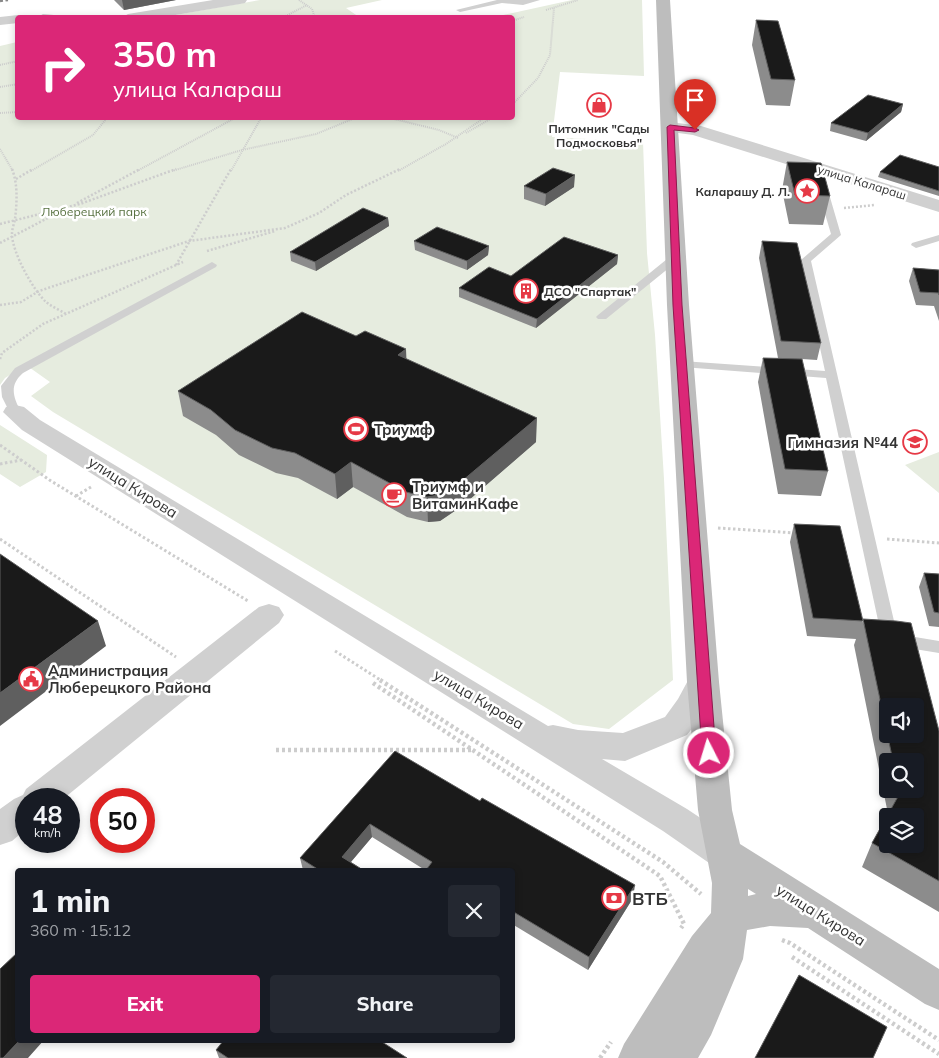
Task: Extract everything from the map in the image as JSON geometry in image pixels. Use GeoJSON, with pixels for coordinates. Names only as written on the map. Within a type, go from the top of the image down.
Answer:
{"type":"FeatureCollection","features":[{"type":"Feature","properties":{"kind":"main road"},"geometry":{"type":"LineString","coordinates":[[663,0],[682,364],[703,682],[715,810],[730,883],[730,919],[724,959],[696,1021],[676,1058]]}},
{"type":"Feature","properties":{"kind":"main road","name":"улица Кирова"},"geometry":{"type":"LineString","coordinates":[[725,854],[939,991]]}},
{"type":"Feature","properties":{"kind":"main road"},"geometry":{"type":"LineString","coordinates":[[627,1045],[730,919],[751,911],[776,907],[818,912]]}},
{"type":"Feature","properties":{"kind":"street"},"geometry":{"type":"LineString","coordinates":[[147,15],[240,0]]}},
{"type":"Feature","properties":{"kind":"street"},"geometry":{"type":"LineString","coordinates":[[0,22],[15,20]]}},
{"type":"Feature","properties":{"kind":"street","name":"улица Калараш"},"geometry":{"type":"LineString","coordinates":[[670,127],[695,130],[939,206]]}},
{"type":"Feature","properties":{"kind":"street","name":"улица Кирова"},"geometry":{"type":"LineString","coordinates":[[15,412],[31,425],[312,599],[539,735],[675,820],[725,854]]}},
{"type":"Feature","properties":{"kind":"street"},"geometry":{"type":"LineString","coordinates":[[52,788],[198,672],[262,610]]}},
{"type":"Feature","properties":{"kind":"street"},"geometry":{"type":"LineString","coordinates":[[539,735],[578,744],[625,747],[676,726],[690,708],[703,682]]}},
{"type":"Feature","properties":{"kind":"street"},"geometry":{"type":"LineString","coordinates":[[0,830],[15,817]]}},
{"type":"Feature","properties":{"kind":"lane"},"geometry":{"type":"LineString","coordinates":[[460,10],[502,1],[523,3],[536,0]]}},
{"type":"Feature","properties":{"kind":"lane"},"geometry":{"type":"LineString","coordinates":[[816,168],[836,234],[806,260],[890,639],[938,651]]}},
{"type":"Feature","properties":{"kind":"lane"},"geometry":{"type":"LineString","coordinates":[[916,245],[939,238]]}},
{"type":"Feature","properties":{"kind":"lane"},"geometry":{"type":"LineString","coordinates":[[602,317],[676,257]]}},
{"type":"Feature","properties":{"kind":"lane"},"geometry":{"type":"LineString","coordinates":[[15,412],[8,400],[6,390],[8,382],[14,373],[34,360],[212,265]]}},
{"type":"Feature","properties":{"kind":"lane"},"geometry":{"type":"LineString","coordinates":[[682,364],[832,375]]}},
{"type":"Feature","properties":{"kind":"path"},"geometry":{"type":"LineString","coordinates":[[299,0],[315,12],[315,15]]}},
{"type":"Feature","properties":{"kind":"path"},"geometry":{"type":"LineString","coordinates":[[288,15],[307,5]]}},
{"type":"Feature","properties":{"kind":"path"},"geometry":{"type":"LineString","coordinates":[[515,102],[538,78],[550,55],[554,8]]}},
{"type":"Feature","properties":{"kind":"path"},"geometry":{"type":"LineString","coordinates":[[0,65],[15,62]]}},
{"type":"Feature","properties":{"kind":"path"},"geometry":{"type":"LineString","coordinates":[[0,87],[15,84]]}},
{"type":"Feature","properties":{"kind":"path"},"geometry":{"type":"LineString","coordinates":[[0,113],[15,112]]}},
{"type":"Feature","properties":{"kind":"path"},"geometry":{"type":"LineString","coordinates":[[16,179],[92,135],[106,120]]}},
{"type":"Feature","properties":{"kind":"path"},"geometry":{"type":"LineString","coordinates":[[0,243],[231,120]]}},
{"type":"Feature","properties":{"kind":"path"},"geometry":{"type":"LineString","coordinates":[[175,265],[260,120]]}},
{"type":"Feature","properties":{"kind":"path"},"geometry":{"type":"LineString","coordinates":[[0,224],[105,196],[163,173],[242,150],[316,134],[349,120]]}},
{"type":"Feature","properties":{"kind":"path"},"geometry":{"type":"LineString","coordinates":[[398,120],[439,130],[457,138]]}},
{"type":"Feature","properties":{"kind":"path"},"geometry":{"type":"LineString","coordinates":[[457,138],[481,120]]}},
{"type":"Feature","properties":{"kind":"path"},"geometry":{"type":"LineString","coordinates":[[203,254],[227,244],[285,228],[319,213],[346,195],[399,170],[488,120]]}},
{"type":"Feature","properties":{"kind":"path"},"geometry":{"type":"LineString","coordinates":[[0,150],[7,157],[16,179],[15,221],[12,237],[21,262],[46,302],[66,314]]}},
{"type":"Feature","properties":{"kind":"path"},"geometry":{"type":"LineString","coordinates":[[828,208],[875,206]]}},
{"type":"Feature","properties":{"kind":"path"},"geometry":{"type":"LineString","coordinates":[[0,305],[22,302],[38,291],[189,241],[285,228]]}},
{"type":"Feature","properties":{"kind":"path"},"geometry":{"type":"LineString","coordinates":[[0,359],[2,353],[43,324],[190,260]]}},
{"type":"Feature","properties":{"kind":"path"},"geometry":{"type":"LineString","coordinates":[[0,445],[51,481],[262,610]]}},
{"type":"Feature","properties":{"kind":"path"},"geometry":{"type":"LineString","coordinates":[[0,464],[22,460]]}},
{"type":"Feature","properties":{"kind":"path"},"geometry":{"type":"LineString","coordinates":[[712,528],[800,534]]}},
{"type":"Feature","properties":{"kind":"path"},"geometry":{"type":"LineString","coordinates":[[868,538],[939,543]]}},
{"type":"Feature","properties":{"kind":"path"},"geometry":{"type":"LineString","coordinates":[[0,539],[198,672]]}},
{"type":"Feature","properties":{"kind":"path"},"geometry":{"type":"LineString","coordinates":[[335,651],[663,862],[730,919]]}},
{"type":"Feature","properties":{"kind":"path"},"geometry":{"type":"LineString","coordinates":[[373,683],[660,876],[684,924],[678,933]]}},
{"type":"Feature","properties":{"kind":"path"},"geometry":{"type":"LineString","coordinates":[[276,750],[473,750]]}},
{"type":"Feature","properties":{"kind":"path"},"geometry":{"type":"LineString","coordinates":[[772,936],[790,943],[939,1040]]}},
{"type":"Feature","properties":{"kind":"path"},"geometry":{"type":"LineString","coordinates":[[792,958],[939,1054]]}},
{"type":"Feature","properties":{"kind":"path"},"geometry":{"type":"LineString","coordinates":[[600,1058],[627,1045]]}},
{"type":"Feature","properties":{"kind":"green space"},"geometry":{"type":"Polygon","coordinates":[[[260,0],[382,0],[346,8],[356,15],[175,15],[260,0]]]}},
{"type":"Feature","properties":{"kind":"green space","name":"Люберецкий парк"},"geometry":{"type":"Polygon","coordinates":[[[572,0],[642,0],[644,76],[560,72],[552,137],[643,142],[647,253],[655,335],[664,479],[673,680],[609,729],[573,724],[53,412],[31,396],[50,382],[26,365],[5,378],[0,385],[0,46],[15,42],[15,120],[515,120],[515,15],[503,15],[572,0]]]}},
{"type":"Feature","properties":{"kind":"green space"},"geometry":{"type":"Polygon","coordinates":[[[0,425],[47,455],[46,472],[20,487],[0,474],[0,425]]]}},
{"type":"Feature","properties":{"kind":"green space"},"geometry":{"type":"Polygon","coordinates":[[[939,452],[939,493],[905,465],[939,452]]]}},
{"type":"Feature","properties":{"kind":"building"},"geometry":{"type":"Polygon","coordinates":[[[756,20],[778,21],[795,80],[771,79],[756,20]]]}},
{"type":"Feature","properties":{"kind":"building"},"geometry":{"type":"Polygon","coordinates":[[[868,95],[903,104],[868,133],[831,123],[868,95]]]}},
{"type":"Feature","properties":{"kind":"building"},"geometry":{"type":"Polygon","coordinates":[[[900,155],[939,167],[939,191],[880,172],[900,155]]]}},
{"type":"Feature","properties":{"kind":"building"},"geometry":{"type":"Polygon","coordinates":[[[787,162],[821,163],[830,196],[795,195],[787,162]]]}},
{"type":"Feature","properties":{"kind":"building"},"geometry":{"type":"Polygon","coordinates":[[[553,168],[575,175],[546,194],[524,186],[553,168]]]}},
{"type":"Feature","properties":{"kind":"building"},"geometry":{"type":"Polygon","coordinates":[[[363,208],[388,218],[315,262],[290,252],[363,208]]]}},
{"type":"Feature","properties":{"kind":"building"},"geometry":{"type":"Polygon","coordinates":[[[437,227],[489,246],[467,261],[414,241],[437,227]]]}},
{"type":"Feature","properties":{"kind":"building","name":"ДСО \"Спартак\""},"geometry":{"type":"Polygon","coordinates":[[[564,237],[618,255],[537,319],[459,288],[489,267],[511,276],[564,237]]]}},
{"type":"Feature","properties":{"kind":"building"},"geometry":{"type":"Polygon","coordinates":[[[762,241],[797,243],[821,343],[781,341],[762,241]]]}},
{"type":"Feature","properties":{"kind":"building"},"geometry":{"type":"Polygon","coordinates":[[[913,268],[939,270],[939,293],[920,292],[913,268]]]}},
{"type":"Feature","properties":{"kind":"building","name":"Триумф"},"geometry":{"type":"Polygon","coordinates":[[[302,312],[356,336],[365,331],[406,349],[398,355],[537,418],[462,481],[439,495],[427,497],[406,492],[351,462],[335,474],[295,453],[272,448],[235,430],[211,410],[178,391],[302,312]]]}},
{"type":"Feature","properties":{"kind":"building"},"geometry":{"type":"Polygon","coordinates":[[[763,358],[802,359],[828,471],[785,469],[763,358]]]}},
{"type":"Feature","properties":{"kind":"building"},"geometry":{"type":"Polygon","coordinates":[[[794,524],[840,526],[863,621],[813,618],[794,524]]]}},
{"type":"Feature","properties":{"kind":"building","name":"Администрация Люберецкого Района"},"geometry":{"type":"Polygon","coordinates":[[[0,554],[98,621],[0,693],[0,554]]]}},
{"type":"Feature","properties":{"kind":"building"},"geometry":{"type":"Polygon","coordinates":[[[924,573],[939,574],[939,613],[934,612],[924,573]]]}},
{"type":"Feature","properties":{"kind":"building"},"geometry":{"type":"Polygon","coordinates":[[[863,619],[911,623],[939,731],[939,881],[890,853],[924,853],[924,808],[892,808],[897,798],[924,798],[924,753],[891,753],[889,743],[924,743],[924,698],[880,698],[863,619]]]}},
{"type":"Feature","properties":{"kind":"building"},"geometry":{"type":"Polygon","coordinates":[[[395,751],[480,801],[482,798],[635,885],[589,957],[515,913],[515,868],[428,868],[432,862],[370,824],[342,857],[360,868],[316,868],[300,858],[395,751]]]}},
{"type":"Feature","properties":{"kind":"building"},"geometry":{"type":"Polygon","coordinates":[[[879,830],[879,847],[872,843],[879,830]]]}},
{"type":"Feature","properties":{"kind":"building"},"geometry":{"type":"Polygon","coordinates":[[[15,955],[15,1043],[17,1043],[3,1058],[0,1058],[0,969],[15,955]]]}},
{"type":"Feature","properties":{"kind":"building"},"geometry":{"type":"Polygon","coordinates":[[[799,975],[887,1027],[873,1058],[755,1058],[799,975]]]}},
{"type":"Feature","properties":{"kind":"building"},"geometry":{"type":"Polygon","coordinates":[[[222,1043],[384,1043],[407,1058],[228,1058],[216,1050],[222,1043]]]}},
{"type":"Feature","properties":{"kind":"railway"},"geometry":{"type":"LineString","coordinates":[[0,1],[8,0]]}},
{"type":"Feature","properties":{"kind":"place","name":"Питомник \"Сады Подмосковья\""},"geometry":{"type":"Point","coordinates":[599,105]}},
{"type":"Feature","properties":{"kind":"place","name":"Каларашу Д. Л."},"geometry":{"type":"Point","coordinates":[807,191]}},
{"type":"Feature","properties":{"kind":"place","name":"ДСО \"Спартак\""},"geometry":{"type":"Point","coordinates":[526,291]}},
{"type":"Feature","properties":{"kind":"place","name":"Триумф"},"geometry":{"type":"Point","coordinates":[356,429]}},
{"type":"Feature","properties":{"kind":"place","name":"Гимназия №44"},"geometry":{"type":"Point","coordinates":[915,442]}},
{"type":"Feature","properties":{"kind":"place","name":"Триумф и ВитаминКафе"},"geometry":{"type":"Point","coordinates":[394,495]}},
{"type":"Feature","properties":{"kind":"place","name":"Администрация Люберецкого Района"},"geometry":{"type":"Point","coordinates":[31,679]}},
{"type":"Feature","properties":{"kind":"place","name":"ВТБ"},"geometry":{"type":"Point","coordinates":[614,898]}},
{"type":"Feature","properties":{"kind":"route"},"geometry":{"type":"LineString","coordinates":[[695,130],[670,127],[678,305],[709,753]]}}]}
